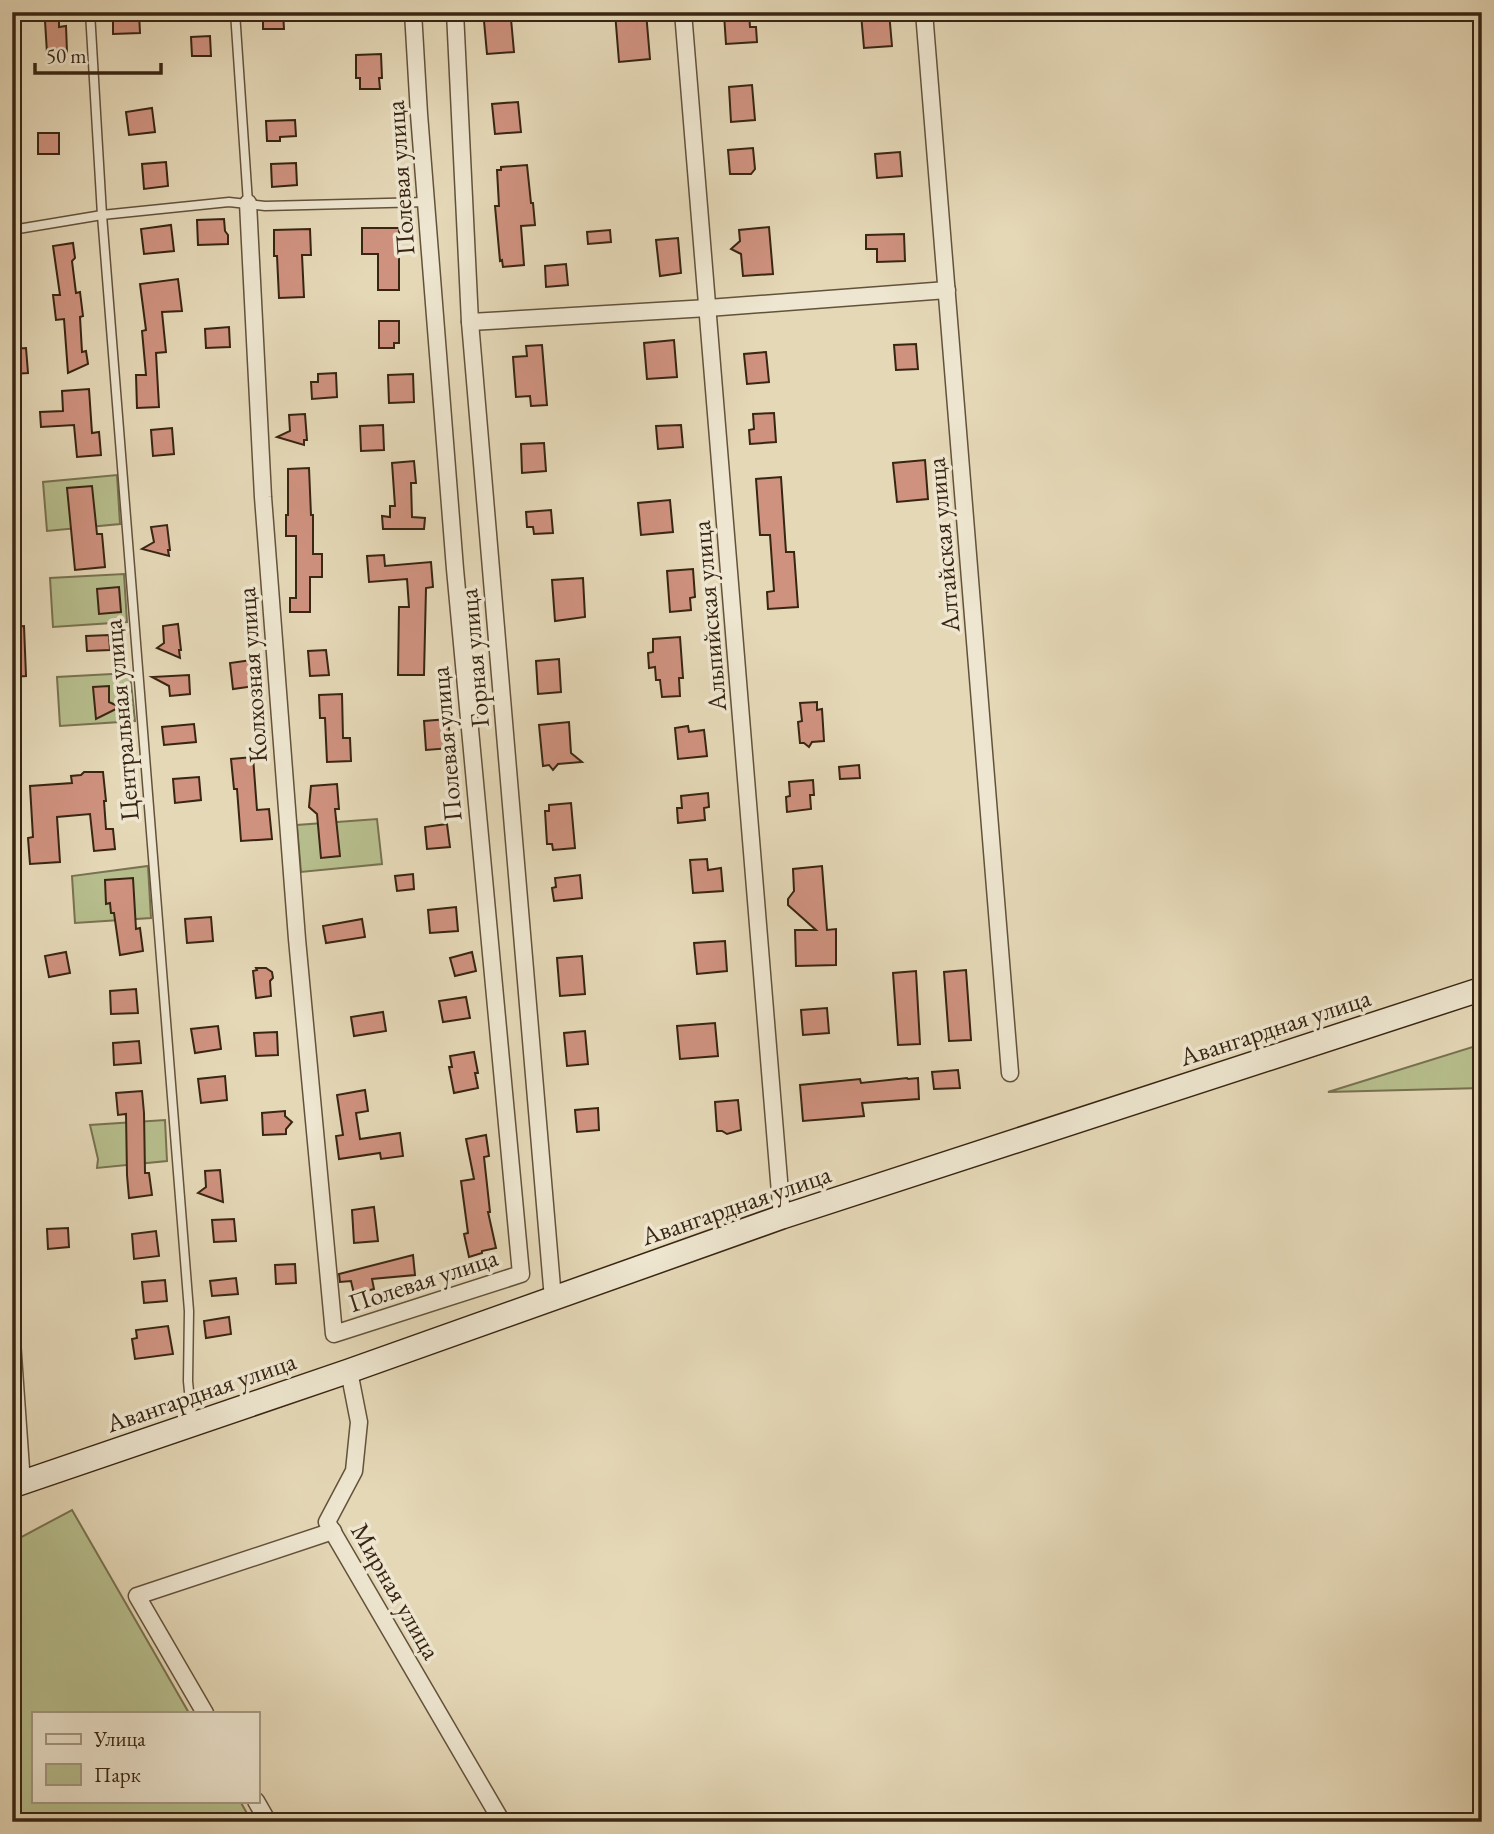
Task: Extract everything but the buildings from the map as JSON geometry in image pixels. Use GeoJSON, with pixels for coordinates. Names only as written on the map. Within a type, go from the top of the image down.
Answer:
{"type":"FeatureCollection","features":[{"type":"Feature","properties":{"kind":"main road","name":"Авангардная улица"},"geometry":{"type":"LineString","coordinates":[[17,1485],[349,1371],[782,1217],[1482,989]]}},
{"type":"Feature","properties":{"kind":"street","name":"Полевая улица"},"geometry":{"type":"LineString","coordinates":[[334,1334],[520,1274],[455,569],[413,12]]}},
{"type":"Feature","properties":{"kind":"street","name":"Горная улица"},"geometry":{"type":"LineString","coordinates":[[455,12],[470,322],[553,1299]]}},
{"type":"Feature","properties":{"kind":"street","name":"Альпийская улица"},"geometry":{"type":"LineString","coordinates":[[683,12],[782,1217]]}},
{"type":"Feature","properties":{"kind":"street","name":"Алтайская улица"},"geometry":{"type":"LineString","coordinates":[[924,12],[1010,1073]]}},
{"type":"Feature","properties":{"kind":"street","name":"Колхозная улица"},"geometry":{"type":"LineString","coordinates":[[248,203],[263,497],[297,939],[334,1334]]}},
{"type":"Feature","properties":{"kind":"street"},"geometry":{"type":"LineString","coordinates":[[470,322],[947,290]]}},
{"type":"Feature","properties":{"kind":"street"},"geometry":{"type":"LineString","coordinates":[[12,1341],[17,1485]]}},
{"type":"Feature","properties":{"kind":"street","name":"Мирная улица"},"geometry":{"type":"LineString","coordinates":[[349,1371],[359,1422],[354,1471],[327,1522],[502,1822]]}},
{"type":"Feature","properties":{"kind":"street"},"geometry":{"type":"LineString","coordinates":[[204,1712],[137,1596],[333,1531]]}},
{"type":"Feature","properties":{"kind":"street"},"geometry":{"type":"LineString","coordinates":[[257,1802],[268,1822]]}},
{"type":"Feature","properties":{"kind":"lane","name":"Центральная улица"},"geometry":{"type":"LineString","coordinates":[[90,12],[102,215],[190,1311],[188,1381],[192,1425]]}},
{"type":"Feature","properties":{"kind":"lane","name":"Колхозная улица"},"geometry":{"type":"LineString","coordinates":[[235,12],[248,203]]}},
{"type":"Feature","properties":{"kind":"lane"},"geometry":{"type":"LineString","coordinates":[[12,230],[102,215],[229,202],[265,206],[426,202]]}},
{"type":"Feature","properties":{"kind":"green space"},"geometry":{"type":"Polygon","coordinates":[[[117,475],[120,524],[47,531],[43,482],[117,475]]]}},
{"type":"Feature","properties":{"kind":"green space"},"geometry":{"type":"Polygon","coordinates":[[[124,574],[127,622],[53,627],[50,578],[124,574]]]}},
{"type":"Feature","properties":{"kind":"green space"},"geometry":{"type":"Polygon","coordinates":[[[130,673],[135,721],[60,726],[57,677],[130,673]]]}},
{"type":"Feature","properties":{"kind":"green space"},"geometry":{"type":"Polygon","coordinates":[[[377,819],[382,864],[301,872],[297,825],[377,819]]]}},
{"type":"Feature","properties":{"kind":"green space"},"geometry":{"type":"Polygon","coordinates":[[[148,866],[151,918],[75,923],[72,876],[148,866]]]}},
{"type":"Feature","properties":{"kind":"green space"},"geometry":{"type":"Polygon","coordinates":[[[1482,1044],[1482,1088],[1328,1092],[1482,1044]]]}},
{"type":"Feature","properties":{"kind":"green space"},"geometry":{"type":"Polygon","coordinates":[[[165,1120],[167,1161],[97,1168],[98,1159],[90,1125],[165,1120]]]}},
{"type":"Feature","properties":{"kind":"green space"},"geometry":{"type":"Polygon","coordinates":[[[72,1510],[188,1712],[32,1712],[32,1802],[241,1802],[252,1822],[12,1822],[12,1542],[72,1510]]]}}]}
